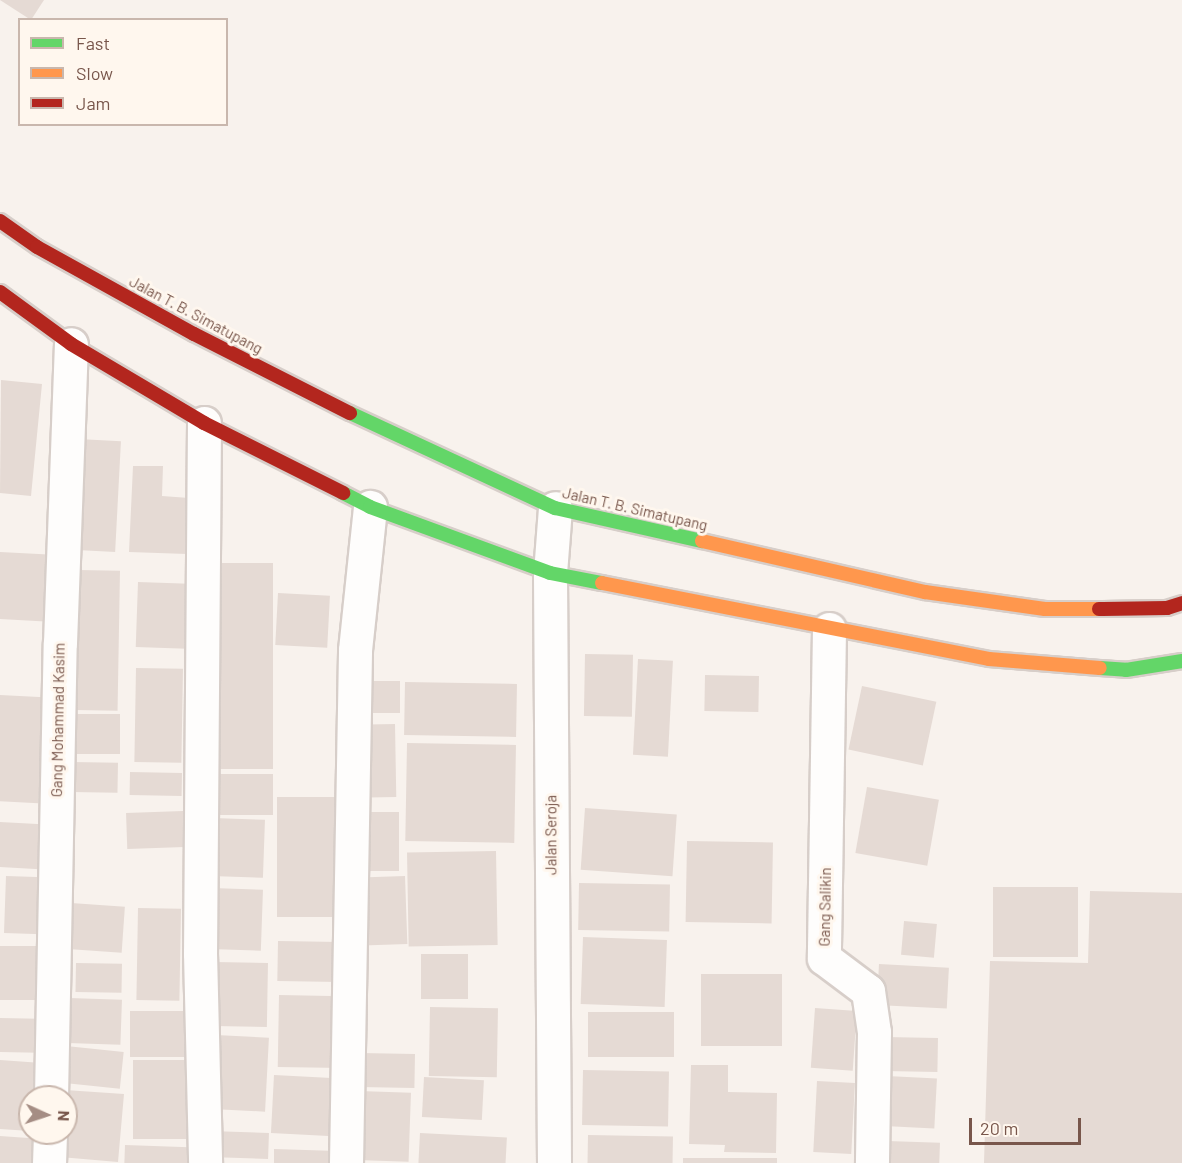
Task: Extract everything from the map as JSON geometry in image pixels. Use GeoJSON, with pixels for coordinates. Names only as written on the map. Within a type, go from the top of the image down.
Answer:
{"type":"FeatureCollection","features":[{"type":"Feature","properties":{"kind":"main road","name":"Jalan T. B. Simatupang"},"geometry":{"type":"LineString","coordinates":[[0,221],[37,247],[194,334],[367,422],[555,508],[926,592],[1045,609],[1167,608],[1182,603]]}},
{"type":"Feature","properties":{"kind":"main road"},"geometry":{"type":"LineString","coordinates":[[0,297],[71,344],[204,423],[370,507],[549,573],[989,659],[1126,670],[1182,661]]}},
{"type":"Feature","properties":{"kind":"street","name":"Gang Mohammad Kasim"},"geometry":{"type":"LineString","coordinates":[[51,1085],[60,643],[71,344]]}},
{"type":"Feature","properties":{"kind":"street"},"geometry":{"type":"LineString","coordinates":[[204,423],[200,953],[205,1163]]}},
{"type":"Feature","properties":{"kind":"street"},"geometry":{"type":"LineString","coordinates":[[346,1163],[355,650],[370,507]]}},
{"type":"Feature","properties":{"kind":"street","name":"Jalan Seroja"},"geometry":{"type":"LineString","coordinates":[[554,1163],[549,573],[555,508]]}},
{"type":"Feature","properties":{"kind":"street","name":"Gang Salikin"},"geometry":{"type":"LineString","coordinates":[[829,629],[824,958],[868,991],[874,1032],[872,1163]]}},
{"type":"Feature","properties":{"kind":"street"},"geometry":{"type":"LineString","coordinates":[[49,1163],[50,1145]]}},
{"type":"Feature","properties":{"kind":"building"},"geometry":{"type":"Polygon","coordinates":[[[0,0],[44,0],[32,18],[28,18],[0,0]]]}},
{"type":"Feature","properties":{"kind":"building"},"geometry":{"type":"Polygon","coordinates":[[[1,380],[42,384],[31,496],[0,493],[1,380]]]}},
{"type":"Feature","properties":{"kind":"building"},"geometry":{"type":"Polygon","coordinates":[[[78,439],[121,441],[115,552],[72,550],[78,439]]]}},
{"type":"Feature","properties":{"kind":"building"},"geometry":{"type":"Polygon","coordinates":[[[133,466],[163,466],[162,496],[189,498],[187,554],[129,552],[133,466]]]}},
{"type":"Feature","properties":{"kind":"building"},"geometry":{"type":"Polygon","coordinates":[[[0,552],[53,555],[49,622],[0,619],[0,552]]]}},
{"type":"Feature","properties":{"kind":"building"},"geometry":{"type":"Polygon","coordinates":[[[216,563],[273,563],[273,769],[216,769],[216,563]]]}},
{"type":"Feature","properties":{"kind":"building"},"geometry":{"type":"Polygon","coordinates":[[[78,570],[120,571],[118,711],[76,710],[78,570]]]}},
{"type":"Feature","properties":{"kind":"building"},"geometry":{"type":"Polygon","coordinates":[[[138,582],[189,584],[187,649],[136,647],[138,582]]]}},
{"type":"Feature","properties":{"kind":"building"},"geometry":{"type":"Polygon","coordinates":[[[278,593],[330,596],[327,648],[275,645],[278,593]]]}},
{"type":"Feature","properties":{"kind":"building"},"geometry":{"type":"Polygon","coordinates":[[[585,654],[633,655],[632,717],[584,716],[585,654]]]}},
{"type":"Feature","properties":{"kind":"building"},"geometry":{"type":"Polygon","coordinates":[[[638,659],[673,661],[668,757],[633,755],[638,659]]]}},
{"type":"Feature","properties":{"kind":"building"},"geometry":{"type":"Polygon","coordinates":[[[136,668],[183,669],[181,763],[134,762],[136,668]]]}},
{"type":"Feature","properties":{"kind":"building"},"geometry":{"type":"Polygon","coordinates":[[[705,675],[759,676],[758,712],[704,711],[705,675]]]}},
{"type":"Feature","properties":{"kind":"building"},"geometry":{"type":"Polygon","coordinates":[[[362,681],[400,681],[400,713],[362,713],[362,681]]]}},
{"type":"Feature","properties":{"kind":"building"},"geometry":{"type":"Polygon","coordinates":[[[405,682],[517,684],[516,737],[404,735],[405,682]]]}},
{"type":"Feature","properties":{"kind":"building"},"geometry":{"type":"Polygon","coordinates":[[[862,686],[936,702],[923,765],[848,750],[862,686]]]}},
{"type":"Feature","properties":{"kind":"building"},"geometry":{"type":"Polygon","coordinates":[[[0,695],[44,697],[38,803],[0,801],[0,695]]]}},
{"type":"Feature","properties":{"kind":"building"},"geometry":{"type":"Polygon","coordinates":[[[74,714],[120,714],[120,754],[74,754],[74,714]]]}},
{"type":"Feature","properties":{"kind":"building"},"geometry":{"type":"Polygon","coordinates":[[[395,724],[396,797],[355,798],[354,725],[395,724]]]}},
{"type":"Feature","properties":{"kind":"building"},"geometry":{"type":"Polygon","coordinates":[[[407,743],[516,745],[514,843],[405,841],[407,743]]]}},
{"type":"Feature","properties":{"kind":"building"},"geometry":{"type":"Polygon","coordinates":[[[72,762],[118,763],[117,793],[71,792],[72,762]]]}},
{"type":"Feature","properties":{"kind":"building"},"geometry":{"type":"Polygon","coordinates":[[[130,772],[182,773],[182,796],[130,795],[130,772]]]}},
{"type":"Feature","properties":{"kind":"building"},"geometry":{"type":"Polygon","coordinates":[[[210,774],[273,774],[273,815],[210,815],[210,774]]]}},
{"type":"Feature","properties":{"kind":"building"},"geometry":{"type":"Polygon","coordinates":[[[867,787],[939,800],[927,866],[855,853],[867,787]]]}},
{"type":"Feature","properties":{"kind":"building"},"geometry":{"type":"Polygon","coordinates":[[[277,797],[340,797],[340,917],[277,917],[277,797]]]}},
{"type":"Feature","properties":{"kind":"building"},"geometry":{"type":"Polygon","coordinates":[[[585,808],[677,814],[672,876],[581,870],[585,808]]]}},
{"type":"Feature","properties":{"kind":"building"},"geometry":{"type":"Polygon","coordinates":[[[183,811],[184,847],[127,849],[126,813],[183,811]]]}},
{"type":"Feature","properties":{"kind":"building"},"geometry":{"type":"Polygon","coordinates":[[[358,812],[399,812],[399,871],[358,871],[358,812]]]}},
{"type":"Feature","properties":{"kind":"building"},"geometry":{"type":"Polygon","coordinates":[[[213,818],[265,820],[263,878],[211,876],[213,818]]]}},
{"type":"Feature","properties":{"kind":"building"},"geometry":{"type":"Polygon","coordinates":[[[0,822],[42,824],[40,869],[0,867],[0,822]]]}},
{"type":"Feature","properties":{"kind":"building"},"geometry":{"type":"Polygon","coordinates":[[[687,841],[773,843],[772,923],[686,922],[687,841]]]}},
{"type":"Feature","properties":{"kind":"building"},"geometry":{"type":"Polygon","coordinates":[[[496,851],[498,945],[409,947],[407,853],[496,851]]]}},
{"type":"Feature","properties":{"kind":"building"},"geometry":{"type":"Polygon","coordinates":[[[6,876],[44,877],[42,934],[4,933],[6,876]]]}},
{"type":"Feature","properties":{"kind":"building"},"geometry":{"type":"Polygon","coordinates":[[[405,876],[407,944],[355,946],[353,878],[405,876]]]}},
{"type":"Feature","properties":{"kind":"building"},"geometry":{"type":"Polygon","coordinates":[[[579,883],[670,885],[669,932],[578,930],[579,883]]]}},
{"type":"Feature","properties":{"kind":"building"},"geometry":{"type":"Polygon","coordinates":[[[993,887],[1078,887],[1078,957],[993,957],[993,887]]]}},
{"type":"Feature","properties":{"kind":"building"},"geometry":{"type":"Polygon","coordinates":[[[212,888],[263,890],[261,951],[210,949],[212,888]]]}},
{"type":"Feature","properties":{"kind":"building"},"geometry":{"type":"Polygon","coordinates":[[[1090,891],[1182,893],[1182,1163],[984,1163],[990,961],[1088,963],[1090,891]]]}},
{"type":"Feature","properties":{"kind":"building"},"geometry":{"type":"Polygon","coordinates":[[[71,903],[125,907],[122,953],[68,949],[71,903]]]}},
{"type":"Feature","properties":{"kind":"building"},"geometry":{"type":"Polygon","coordinates":[[[138,908],[181,909],[179,1001],[136,1000],[138,908]]]}},
{"type":"Feature","properties":{"kind":"building"},"geometry":{"type":"Polygon","coordinates":[[[904,921],[937,924],[934,958],[901,955],[904,921]]]}},
{"type":"Feature","properties":{"kind":"building"},"geometry":{"type":"Polygon","coordinates":[[[583,937],[667,940],[665,1007],[581,1004],[583,937]]]}},
{"type":"Feature","properties":{"kind":"building"},"geometry":{"type":"Polygon","coordinates":[[[278,941],[340,942],[339,982],[277,981],[278,941]]]}},
{"type":"Feature","properties":{"kind":"building"},"geometry":{"type":"Polygon","coordinates":[[[0,946],[40,946],[40,1000],[0,1000],[0,946]]]}},
{"type":"Feature","properties":{"kind":"building"},"geometry":{"type":"Polygon","coordinates":[[[421,954],[468,954],[468,999],[421,999],[421,954]]]}},
{"type":"Feature","properties":{"kind":"building"},"geometry":{"type":"Polygon","coordinates":[[[215,962],[268,963],[267,1027],[214,1026],[215,962]]]}},
{"type":"Feature","properties":{"kind":"building"},"geometry":{"type":"Polygon","coordinates":[[[76,963],[122,964],[121,993],[75,992],[76,963]]]}},
{"type":"Feature","properties":{"kind":"building"},"geometry":{"type":"Polygon","coordinates":[[[879,964],[949,968],[947,1009],[877,1005],[879,964]]]}},
{"type":"Feature","properties":{"kind":"building"},"geometry":{"type":"Polygon","coordinates":[[[701,974],[782,974],[782,1046],[701,1046],[701,974]]]}},
{"type":"Feature","properties":{"kind":"building"},"geometry":{"type":"Polygon","coordinates":[[[279,995],[344,996],[343,1068],[278,1067],[279,995]]]}},
{"type":"Feature","properties":{"kind":"building"},"geometry":{"type":"Polygon","coordinates":[[[69,998],[122,1000],[120,1045],[67,1043],[69,998]]]}},
{"type":"Feature","properties":{"kind":"building"},"geometry":{"type":"Polygon","coordinates":[[[430,1007],[498,1008],[497,1077],[429,1076],[430,1007]]]}},
{"type":"Feature","properties":{"kind":"building"},"geometry":{"type":"Polygon","coordinates":[[[815,1008],[857,1011],[853,1071],[811,1068],[815,1008]]]}},
{"type":"Feature","properties":{"kind":"building"},"geometry":{"type":"Polygon","coordinates":[[[130,1011],[185,1011],[185,1057],[130,1057],[130,1011]]]}},
{"type":"Feature","properties":{"kind":"building"},"geometry":{"type":"Polygon","coordinates":[[[588,1012],[674,1012],[674,1057],[588,1057],[588,1012]]]}},
{"type":"Feature","properties":{"kind":"building"},"geometry":{"type":"Polygon","coordinates":[[[0,1018],[39,1019],[38,1053],[0,1052],[0,1018]]]}},
{"type":"Feature","properties":{"kind":"building"},"geometry":{"type":"Polygon","coordinates":[[[216,1035],[269,1038],[265,1112],[212,1109],[216,1035]]]}},
{"type":"Feature","properties":{"kind":"building"},"geometry":{"type":"Polygon","coordinates":[[[885,1037],[938,1038],[937,1072],[884,1071],[885,1037]]]}},
{"type":"Feature","properties":{"kind":"building"},"geometry":{"type":"Polygon","coordinates":[[[66,1046],[124,1052],[120,1089],[62,1083],[66,1046]]]}},
{"type":"Feature","properties":{"kind":"building"},"geometry":{"type":"Polygon","coordinates":[[[360,1053],[415,1054],[414,1088],[359,1087],[360,1053]]]}},
{"type":"Feature","properties":{"kind":"building"},"geometry":{"type":"Polygon","coordinates":[[[0,1060],[42,1063],[40,1085],[18,1085],[18,1130],[0,1129],[0,1060]]]}},
{"type":"Feature","properties":{"kind":"building"},"geometry":{"type":"Polygon","coordinates":[[[133,1060],[186,1060],[186,1139],[133,1139],[133,1060]]]}},
{"type":"Feature","properties":{"kind":"building"},"geometry":{"type":"Polygon","coordinates":[[[691,1065],[728,1065],[728,1092],[777,1093],[776,1153],[724,1152],[725,1145],[689,1144],[691,1065]]]}},
{"type":"Feature","properties":{"kind":"building"},"geometry":{"type":"Polygon","coordinates":[[[583,1070],[669,1072],[668,1126],[582,1125],[583,1070]]]}},
{"type":"Feature","properties":{"kind":"building"},"geometry":{"type":"Polygon","coordinates":[[[274,1075],[341,1079],[338,1136],[271,1133],[274,1075]]]}},
{"type":"Feature","properties":{"kind":"building"},"geometry":{"type":"Polygon","coordinates":[[[887,1076],[937,1079],[934,1129],[884,1126],[887,1076]]]}},
{"type":"Feature","properties":{"kind":"building"},"geometry":{"type":"Polygon","coordinates":[[[424,1077],[484,1080],[482,1120],[422,1117],[424,1077]]]}},
{"type":"Feature","properties":{"kind":"building"},"geometry":{"type":"Polygon","coordinates":[[[817,1081],[855,1083],[851,1154],[813,1152],[817,1081]]]}},
{"type":"Feature","properties":{"kind":"building"},"geometry":{"type":"Polygon","coordinates":[[[78,1091],[124,1094],[118,1162],[60,1157],[63,1145],[78,1145],[78,1091]]]}},
{"type":"Feature","properties":{"kind":"building"},"geometry":{"type":"Polygon","coordinates":[[[359,1091],[411,1093],[409,1162],[357,1160],[359,1091]]]}},
{"type":"Feature","properties":{"kind":"building"},"geometry":{"type":"Polygon","coordinates":[[[210,1131],[269,1133],[268,1159],[209,1157],[210,1131]]]}},
{"type":"Feature","properties":{"kind":"building"},"geometry":{"type":"Polygon","coordinates":[[[420,1133],[507,1138],[506,1163],[418,1163],[420,1133]]]}},
{"type":"Feature","properties":{"kind":"building"},"geometry":{"type":"Polygon","coordinates":[[[588,1135],[673,1136],[673,1163],[588,1163],[588,1135]]]}},
{"type":"Feature","properties":{"kind":"building"},"geometry":{"type":"Polygon","coordinates":[[[0,1136],[18,1137],[18,1145],[38,1145],[37,1163],[0,1163],[0,1136]]]}},
{"type":"Feature","properties":{"kind":"building"},"geometry":{"type":"Polygon","coordinates":[[[887,1141],[940,1143],[939,1163],[886,1163],[887,1141]]]}},
{"type":"Feature","properties":{"kind":"building"},"geometry":{"type":"Polygon","coordinates":[[[125,1145],[189,1147],[188,1163],[124,1163],[125,1145]]]}},
{"type":"Feature","properties":{"kind":"building"},"geometry":{"type":"Polygon","coordinates":[[[274,1149],[337,1151],[337,1163],[274,1163],[274,1149]]]}},
{"type":"Feature","properties":{"kind":"building"},"geometry":{"type":"Polygon","coordinates":[[[683,1158],[777,1158],[777,1163],[683,1163],[683,1158]]]}},
{"type":"Feature","properties":{"kind":"traffic: fast"},"geometry":{"type":"LineString","coordinates":[[350,413],[555,508],[702,541]]}},
{"type":"Feature","properties":{"kind":"traffic: fast"},"geometry":{"type":"LineString","coordinates":[[343,493],[370,507],[550,573],[602,583]]}},
{"type":"Feature","properties":{"kind":"traffic: fast"},"geometry":{"type":"LineString","coordinates":[[1100,668],[1126,670],[1182,661]]}},
{"type":"Feature","properties":{"kind":"traffic: slow"},"geometry":{"type":"LineString","coordinates":[[702,541],[925,592],[1045,609],[1099,609]]}},
{"type":"Feature","properties":{"kind":"traffic: slow"},"geometry":{"type":"LineString","coordinates":[[602,583],[989,659],[1100,668]]}},
{"type":"Feature","properties":{"kind":"traffic: jam"},"geometry":{"type":"LineString","coordinates":[[0,221],[37,247],[194,334],[350,413]]}},
{"type":"Feature","properties":{"kind":"traffic: jam"},"geometry":{"type":"LineString","coordinates":[[0,292],[71,344],[204,423],[343,493]]}},
{"type":"Feature","properties":{"kind":"traffic: jam"},"geometry":{"type":"LineString","coordinates":[[1099,609],[1167,608],[1182,603]]}}]}
